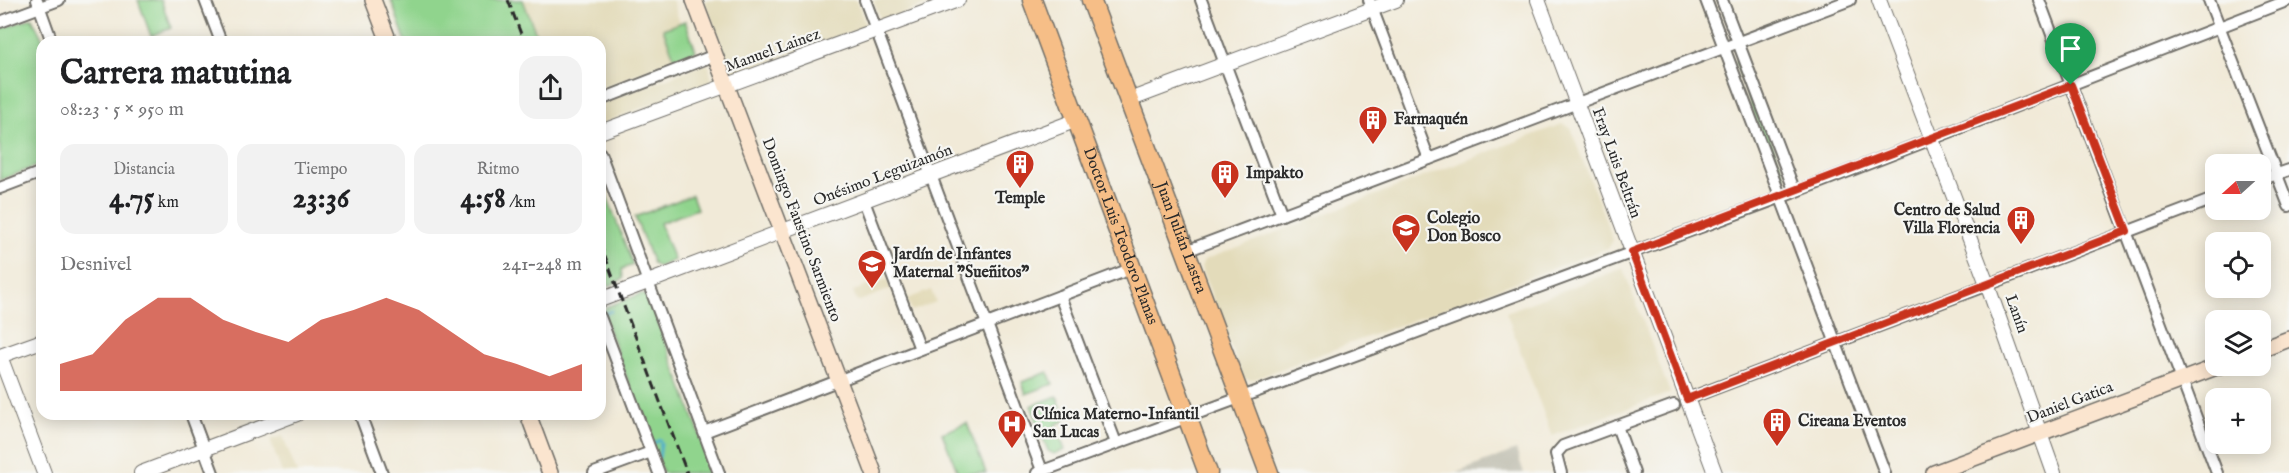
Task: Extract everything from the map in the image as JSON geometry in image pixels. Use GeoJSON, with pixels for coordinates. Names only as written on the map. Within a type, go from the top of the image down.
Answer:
{"type":"FeatureCollection","features":[{"type":"Feature","properties":{"kind":"highway","name":"Doctor Luis Teodoro Planas"},"geometry":{"type":"LineString","coordinates":[[1032,0],[1208,473]]}},
{"type":"Feature","properties":{"kind":"highway","name":"Juan Julián Lastra"},"geometry":{"type":"LineString","coordinates":[[1092,0],[1269,473]]}},
{"type":"Feature","properties":{"kind":"main road"},"geometry":{"type":"LineString","coordinates":[[373,0],[385,36]]}},
{"type":"Feature","properties":{"kind":"main road","name":"Domingo Faustino Sarmiento"},"geometry":{"type":"LineString","coordinates":[[694,0],[874,473]]}},
{"type":"Feature","properties":{"kind":"main road"},"geometry":{"type":"LineString","coordinates":[[2271,346],[2289,339]]}},
{"type":"Feature","properties":{"kind":"main road","name":"Daniel Gatica"},"geometry":{"type":"LineString","coordinates":[[1934,473],[2205,371]]}},
{"type":"Feature","properties":{"kind":"main road"},"geometry":{"type":"LineString","coordinates":[[530,420],[550,473]]}},
{"type":"Feature","properties":{"kind":"street"},"geometry":{"type":"LineString","coordinates":[[0,22],[38,4],[59,0]]}},
{"type":"Feature","properties":{"kind":"street"},"geometry":{"type":"LineString","coordinates":[[205,0],[219,36]]}},
{"type":"Feature","properties":{"kind":"street"},"geometry":{"type":"LineString","coordinates":[[865,0],[1041,472],[1240,396],[1795,192],[2289,0]]}},
{"type":"Feature","properties":{"kind":"street","name":"Manuel Lainez"},"geometry":{"type":"LineString","coordinates":[[606,130],[958,0]]}},
{"type":"Feature","properties":{"kind":"street"},"geometry":{"type":"LineString","coordinates":[[1201,0],[1282,215]]}},
{"type":"Feature","properties":{"kind":"street"},"geometry":{"type":"LineString","coordinates":[[1129,100],[1225,64],[1371,4],[1396,0]]}},
{"type":"Feature","properties":{"kind":"street","name":"Fray Luis Beltrán"},"geometry":{"type":"LineString","coordinates":[[1538,0],[1632,252],[1681,402],[1715,473]]}},
{"type":"Feature","properties":{"kind":"street"},"geometry":{"type":"LineString","coordinates":[[1706,0],[1885,473]]}},
{"type":"Feature","properties":{"kind":"street"},"geometry":{"type":"LineString","coordinates":[[1722,0],[1795,192]]}},
{"type":"Feature","properties":{"kind":"street"},"geometry":{"type":"LineString","coordinates":[[1186,251],[1850,0]]}},
{"type":"Feature","properties":{"kind":"street","name":"Lanín"},"geometry":{"type":"LineString","coordinates":[[1879,0],[1987,284],[2054,473]]}},
{"type":"Feature","properties":{"kind":"street"},"geometry":{"type":"LineString","coordinates":[[2039,0],[2217,473]]}},
{"type":"Feature","properties":{"kind":"street"},"geometry":{"type":"LineString","coordinates":[[2209,0],[2289,206]]}},
{"type":"Feature","properties":{"kind":"street"},"geometry":{"type":"LineString","coordinates":[[38,4],[50,36]]}},
{"type":"Feature","properties":{"kind":"street"},"geometry":{"type":"LineString","coordinates":[[1371,4],[1429,159]]}},
{"type":"Feature","properties":{"kind":"street"},"geometry":{"type":"LineString","coordinates":[[606,98],[715,55]]}},
{"type":"Feature","properties":{"kind":"street","name":"Onésimo Leguizamón"},"geometry":{"type":"LineString","coordinates":[[606,298],[1077,120]]}},
{"type":"Feature","properties":{"kind":"street"},"geometry":{"type":"LineString","coordinates":[[606,169],[719,473]]}},
{"type":"Feature","properties":{"kind":"street"},"geometry":{"type":"LineString","coordinates":[[2271,176],[2289,170]]}},
{"type":"Feature","properties":{"kind":"street"},"geometry":{"type":"LineString","coordinates":[[0,188],[36,174]]}},
{"type":"Feature","properties":{"kind":"street"},"geometry":{"type":"LineString","coordinates":[[864,201],[920,349]]}},
{"type":"Feature","properties":{"kind":"street"},"geometry":{"type":"LineString","coordinates":[[1561,473],[1556,458],[1557,451],[1563,446],[2205,202]]}},
{"type":"Feature","properties":{"kind":"street"},"geometry":{"type":"LineString","coordinates":[[704,432],[1133,268]]}},
{"type":"Feature","properties":{"kind":"street"},"geometry":{"type":"LineString","coordinates":[[1060,296],[1116,443]]}},
{"type":"Feature","properties":{"kind":"street"},"geometry":{"type":"LineString","coordinates":[[606,333],[659,473]]}},
{"type":"Feature","properties":{"kind":"street"},"geometry":{"type":"LineString","coordinates":[[36,343],[0,356],[44,473]]}},
{"type":"Feature","properties":{"kind":"street"},"geometry":{"type":"LineString","coordinates":[[193,420],[213,473]]}},
{"type":"Feature","properties":{"kind":"street"},"geometry":{"type":"LineString","coordinates":[[141,473],[281,420]]}},
{"type":"Feature","properties":{"kind":"street"},"geometry":{"type":"LineString","coordinates":[[362,420],[382,473]]}},
{"type":"Feature","properties":{"kind":"street"},"geometry":{"type":"LineString","coordinates":[[1617,426],[1634,473]]}},
{"type":"Feature","properties":{"kind":"street"},"geometry":{"type":"LineString","coordinates":[[594,473],[651,452]]}},
{"type":"Feature","properties":{"kind":"shaded area"},"geometry":{"type":"Polygon","coordinates":[[[523,0],[672,0],[680,23],[663,30],[675,59],[606,86],[606,36],[537,36],[523,0]]]}},
{"type":"Feature","properties":{"kind":"shaded area"},"geometry":{"type":"Polygon","coordinates":[[[704,0],[857,0],[865,24],[861,28],[734,75],[704,0]]]}},
{"type":"Feature","properties":{"kind":"shaded area"},"geometry":{"type":"Polygon","coordinates":[[[873,0],[939,0],[885,20],[880,18],[873,0]]]}},
{"type":"Feature","properties":{"kind":"shaded area"},"geometry":{"type":"Polygon","coordinates":[[[705,64],[709,66],[712,81],[606,122],[606,102],[705,64]]]}},
{"type":"Feature","properties":{"kind":"shaded area","name":"Colegio Don Bosco"},"geometry":{"type":"Polygon","coordinates":[[[1562,124],[1570,127],[1613,240],[1608,248],[1251,380],[1243,378],[1201,267],[1204,260],[1562,124]]]}},
{"type":"Feature","properties":{"kind":"shaded area"},"geometry":{"type":"Polygon","coordinates":[[[1623,268],[1670,393],[1552,436],[1506,312],[1623,268]]]}},
{"type":"Feature","properties":{"kind":"shaded area","name":"Jardín de Infantes Maternal \"Sueñitos\""},"geometry":{"type":"Polygon","coordinates":[[[887,279],[891,289],[857,302],[853,291],[887,279]]]}},
{"type":"Feature","properties":{"kind":"shaded area"},"geometry":{"type":"Polygon","coordinates":[[[931,290],[936,302],[912,311],[907,299],[931,290]]]}},
{"type":"Feature","properties":{"kind":"shaded area"},"geometry":{"type":"Polygon","coordinates":[[[283,436],[297,473],[282,473],[270,440],[283,436]]]}},
{"type":"Feature","properties":{"kind":"shaded area"},"geometry":{"type":"Polygon","coordinates":[[[1516,450],[1524,473],[1456,473],[1516,450]]]}},
{"type":"Feature","properties":{"kind":"green space"},"geometry":{"type":"Polygon","coordinates":[[[138,0],[161,0],[171,28],[151,36],[138,0]]]}},
{"type":"Feature","properties":{"kind":"green space"},"geometry":{"type":"Polygon","coordinates":[[[391,0],[523,0],[537,36],[404,36],[391,0]]]}},
{"type":"Feature","properties":{"kind":"green space"},"geometry":{"type":"Polygon","coordinates":[[[32,18],[41,36],[36,36],[36,166],[0,180],[0,29],[32,18]]]}},
{"type":"Feature","properties":{"kind":"green space"},"geometry":{"type":"Polygon","coordinates":[[[685,21],[696,51],[675,59],[663,29],[685,21]]]}},
{"type":"Feature","properties":{"kind":"green space"},"geometry":{"type":"Polygon","coordinates":[[[1739,59],[1785,176],[1782,179],[1778,177],[1735,62],[1739,59]]]}},
{"type":"Feature","properties":{"kind":"green space"},"geometry":{"type":"Polygon","coordinates":[[[606,194],[633,265],[622,269],[623,279],[609,286],[606,278],[606,194]]]}},
{"type":"Feature","properties":{"kind":"green space"},"geometry":{"type":"Polygon","coordinates":[[[692,195],[697,209],[660,223],[674,260],[658,267],[653,264],[635,217],[692,195]]]}},
{"type":"Feature","properties":{"kind":"green space"},"geometry":{"type":"Polygon","coordinates":[[[641,294],[649,297],[714,473],[663,473],[606,323],[606,307],[641,294]]]}},
{"type":"Feature","properties":{"kind":"green space"},"geometry":{"type":"Polygon","coordinates":[[[1048,372],[1053,384],[1026,394],[1022,382],[1048,372]]]}},
{"type":"Feature","properties":{"kind":"green space"},"geometry":{"type":"Polygon","coordinates":[[[1057,396],[1066,420],[1055,425],[1065,450],[1054,454],[1048,451],[1031,406],[1057,396]]]}},
{"type":"Feature","properties":{"kind":"green space"},"geometry":{"type":"Polygon","coordinates":[[[967,423],[986,473],[958,473],[942,433],[967,423]]]}},
{"type":"Feature","properties":{"kind":"waterway"},"geometry":{"type":"LineString","coordinates":[[606,313],[611,311]]}},
{"type":"Feature","properties":{"kind":"waterway"},"geometry":{"type":"LineString","coordinates":[[650,445],[660,440]]}},
{"type":"Feature","properties":{"kind":"waterway"},"geometry":{"type":"LineString","coordinates":[[655,458],[659,457],[661,443]]}},
{"type":"Feature","properties":{"kind":"railway"},"geometry":{"type":"LineString","coordinates":[[508,0],[522,36]]}},
{"type":"Feature","properties":{"kind":"railway"},"geometry":{"type":"LineString","coordinates":[[606,259],[687,473]]}},
{"type":"Feature","properties":{"kind":"place","name":"Farmaquén"},"geometry":{"type":"Point","coordinates":[1373,146]}},
{"type":"Feature","properties":{"kind":"place","name":"Temple"},"geometry":{"type":"Point","coordinates":[1020,190]}},
{"type":"Feature","properties":{"kind":"place","name":"Impakto"},"geometry":{"type":"Point","coordinates":[1225,200]}},
{"type":"Feature","properties":{"kind":"place","name":"Centro de Salud Villa Florencia"},"geometry":{"type":"Point","coordinates":[2021,246]}},
{"type":"Feature","properties":{"kind":"place","name":"Colegio Don Bosco"},"geometry":{"type":"Point","coordinates":[1406,254]}},
{"type":"Feature","properties":{"kind":"place","name":"Jardín de Infantes Maternal \"Sueñitos\""},"geometry":{"type":"Point","coordinates":[872,290]}},
{"type":"Feature","properties":{"kind":"place","name":"Cireana Eventos"},"geometry":{"type":"Point","coordinates":[1777,448]}},
{"type":"Feature","properties":{"kind":"place","name":"Clínica Materno-Infantil San Lucas"},"geometry":{"type":"Point","coordinates":[1012,450]}},
{"type":"Feature","properties":{"kind":"route"},"geometry":{"type":"LineString","coordinates":[[2071,85],[2127,231],[1687,399],[1632,252],[1795,192],[2071,85]]}}]}
